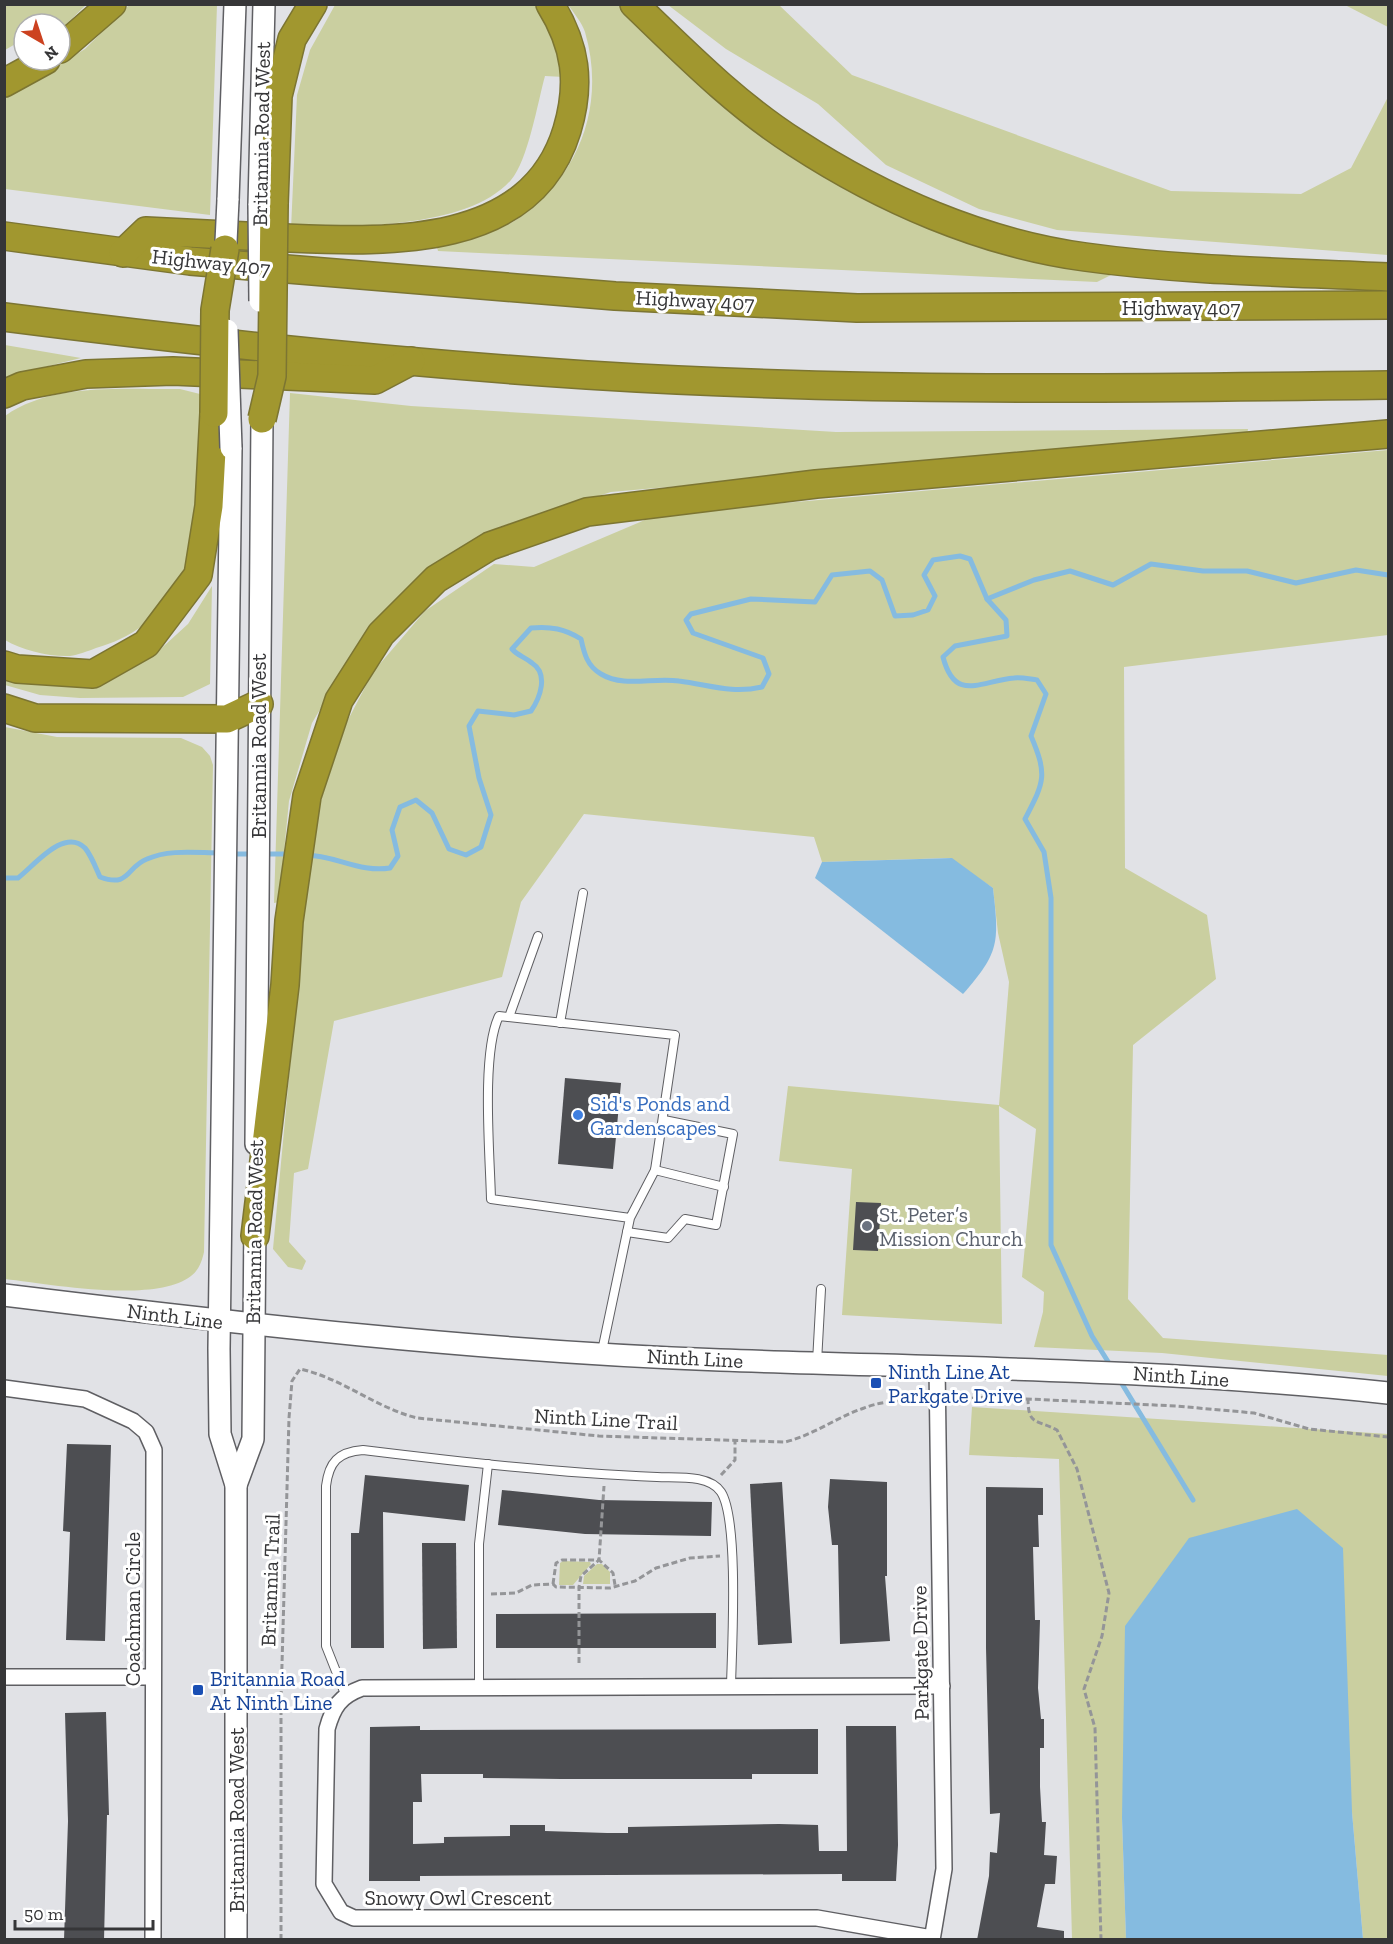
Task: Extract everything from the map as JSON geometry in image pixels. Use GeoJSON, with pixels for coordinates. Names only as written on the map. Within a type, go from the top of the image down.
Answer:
{"type":"FeatureCollection","features":[{"type":"Feature","properties":{"kind":"highway"},"geometry":{"type":"LineString","coordinates":[[72,38],[112,4]]}},
{"type":"Feature","properties":{"kind":"highway"},"geometry":{"type":"LineString","coordinates":[[262,419],[272,376],[266,204],[278,96],[292,39],[313,4]]}},
{"type":"Feature","properties":{"kind":"highway"},"geometry":{"type":"LineString","coordinates":[[123,253],[146,231],[362,241],[442,234],[504,212],[543,178],[560,153],[571,116],[576,66],[565,28],[550,4]]}},
{"type":"Feature","properties":{"kind":"highway"},"geometry":{"type":"LineString","coordinates":[[634,4],[739,101],[794,142],[878,192],[974,230],[1083,257],[1260,271],[1389,277]]}},
{"type":"Feature","properties":{"kind":"highway"},"geometry":{"type":"LineString","coordinates":[[4,83],[24,72]]}},
{"type":"Feature","properties":{"kind":"highway","name":"Highway 407"},"geometry":{"type":"LineString","coordinates":[[4,236],[123,253],[396,280],[568,293],[857,308],[1389,305]]}},
{"type":"Feature","properties":{"kind":"highway"},"geometry":{"type":"LineString","coordinates":[[4,665],[17,669],[93,674],[146,644],[198,576],[210,506],[215,310],[225,249]]}},
{"type":"Feature","properties":{"kind":"highway"},"geometry":{"type":"LineString","coordinates":[[4,317],[196,342],[589,375],[830,384],[1099,390],[1389,385]]}},
{"type":"Feature","properties":{"kind":"highway"},"geometry":{"type":"LineString","coordinates":[[4,394],[22,386],[86,374],[173,371],[375,380],[411,361]]}},
{"type":"Feature","properties":{"kind":"highway"},"geometry":{"type":"LineString","coordinates":[[255,1236],[285,985],[289,921],[307,796],[339,700],[381,634],[436,579],[490,546],[561,519],[587,512],[816,484],[1389,434]]}},
{"type":"Feature","properties":{"kind":"highway"},"geometry":{"type":"LineString","coordinates":[[4,708],[35,718],[227,719],[259,704]]}},
{"type":"Feature","properties":{"kind":"main road","name":"Britannia Road West"},"geometry":{"type":"LineString","coordinates":[[235,4],[225,249],[231,448],[219,1321],[220,1434],[236,1485],[236,1940]]}},
{"type":"Feature","properties":{"kind":"main road","name":"Britannia Road West"},"geometry":{"type":"LineString","coordinates":[[264,4],[266,204]]}},
{"type":"Feature","properties":{"kind":"main road","name":"Britannia Road West"},"geometry":{"type":"LineString","coordinates":[[236,1485],[253,1439],[262,419]]}},
{"type":"Feature","properties":{"kind":"main road","name":"Ninth Line"},"geometry":{"type":"LineString","coordinates":[[4,1295],[307,1331],[602,1353],[1159,1374],[1389,1393]]}},
{"type":"Feature","properties":{"kind":"street","name":"Parkgate Drive"},"geometry":{"type":"LineString","coordinates":[[932,1939],[944,1869],[937,1366]]}},
{"type":"Feature","properties":{"kind":"street","name":"Coachman Circle"},"geometry":{"type":"LineString","coordinates":[[4,1388],[85,1399],[133,1421],[146,1432],[154,1450],[153,1940]]}},
{"type":"Feature","properties":{"kind":"street"},"geometry":{"type":"LineString","coordinates":[[4,1677],[152,1677]]}},
{"type":"Feature","properties":{"kind":"street"},"geometry":{"type":"LineString","coordinates":[[345,1694],[362,1688],[942,1686]]}},
{"type":"Feature","properties":{"kind":"street","name":"Snowy Owl Crescent"},"geometry":{"type":"LineString","coordinates":[[345,1694],[333,1710],[327,1729],[324,1884],[341,1912],[367,1919],[817,1918],[932,1939]]}},
{"type":"Feature","properties":{"kind":"lane"},"geometry":{"type":"LineString","coordinates":[[560,1023],[583,893]]}},
{"type":"Feature","properties":{"kind":"lane"},"geometry":{"type":"LineString","coordinates":[[508,1017],[537,936]]}},
{"type":"Feature","properties":{"kind":"lane"},"geometry":{"type":"LineString","coordinates":[[602,1353],[630,1218],[655,1170],[675,1035],[500,1016],[493,1029],[488,1114],[491,1199],[630,1218]]}},
{"type":"Feature","properties":{"kind":"lane"},"geometry":{"type":"LineString","coordinates":[[627,1232],[668,1238],[685,1220],[716,1225],[733,1134],[664,1120]]}},
{"type":"Feature","properties":{"kind":"lane"},"geometry":{"type":"LineString","coordinates":[[655,1170],[724,1187]]}},
{"type":"Feature","properties":{"kind":"lane"},"geometry":{"type":"LineString","coordinates":[[817,1362],[821,1289]]}},
{"type":"Feature","properties":{"kind":"lane"},"geometry":{"type":"LineString","coordinates":[[345,1694],[326,1646],[326,1486],[328,1470],[336,1458],[350,1451],[363,1450],[604,1475],[683,1478],[713,1484],[719,1489],[729,1506],[734,1611],[731,1685]]}},
{"type":"Feature","properties":{"kind":"lane"},"geometry":{"type":"LineString","coordinates":[[479,1687],[479,1545],[488,1464]]}},
{"type":"Feature","properties":{"kind":"path","name":"Ninth Line Trail"},"geometry":{"type":"LineString","coordinates":[[300,1369],[322,1376],[401,1414],[417,1418],[599,1436],[785,1442],[814,1432],[863,1408],[912,1400]]}},
{"type":"Feature","properties":{"kind":"path","name":"Britannia Trail"},"geometry":{"type":"LineString","coordinates":[[281,1940],[281,1699],[289,1418],[292,1381],[300,1369]]}},
{"type":"Feature","properties":{"kind":"path"},"geometry":{"type":"LineString","coordinates":[[959,1400],[986,1396],[1176,1406],[1254,1413],[1309,1429],[1389,1437]]}},
{"type":"Feature","properties":{"kind":"path"},"geometry":{"type":"LineString","coordinates":[[1028,1398],[1028,1414],[1033,1421],[1057,1430],[1077,1469],[1108,1593],[1102,1636],[1084,1689],[1095,1728],[1101,1940]]}},
{"type":"Feature","properties":{"kind":"path"},"geometry":{"type":"LineString","coordinates":[[713,1484],[735,1460],[735,1440]]}},
{"type":"Feature","properties":{"kind":"path"},"geometry":{"type":"LineString","coordinates":[[579,1663],[579,1587],[581,1576],[599,1560],[604,1475]]}},
{"type":"Feature","properties":{"kind":"path"},"geometry":{"type":"LineString","coordinates":[[479,1595],[516,1593],[532,1585],[553,1584],[556,1587],[610,1588],[635,1581],[656,1568],[690,1558],[731,1555]]}},
{"type":"Feature","properties":{"kind":"path"},"geometry":{"type":"LineString","coordinates":[[553,1584],[556,1563],[562,1560],[599,1560],[613,1573],[615,1585]]}},
{"type":"Feature","properties":{"kind":"green space"},"geometry":{"type":"Polygon","coordinates":[[[5,4],[86,4],[72,18],[72,12],[12,12],[12,46],[5,50],[5,4]]]}},
{"type":"Feature","properties":{"kind":"green space"},"geometry":{"type":"Polygon","coordinates":[[[537,4],[558,44],[564,77],[545,76],[532,130],[517,171],[511,180],[491,196],[467,208],[439,216],[377,225],[291,229],[297,95],[310,50],[335,5],[537,4]]]}},
{"type":"Feature","properties":{"kind":"green space"},"geometry":{"type":"Polygon","coordinates":[[[619,4],[698,85],[745,123],[820,173],[859,195],[899,216],[983,248],[1038,262],[1113,274],[1097,282],[438,251],[437,247],[479,236],[510,224],[540,201],[558,181],[583,136],[592,85],[591,59],[585,32],[568,5],[619,4]]]}},
{"type":"Feature","properties":{"kind":"green space"},"geometry":{"type":"Polygon","coordinates":[[[129,5],[217,5],[210,215],[5,189],[4,98],[47,72],[72,72],[72,57],[85,49],[129,5]]]}},
{"type":"Feature","properties":{"kind":"green space"},"geometry":{"type":"Polygon","coordinates":[[[668,5],[779,5],[852,75],[1171,191],[1301,194],[1351,168],[1388,97],[1388,255],[1057,230],[979,209],[886,165],[818,104],[726,49],[668,5]]]}},
{"type":"Feature","properties":{"kind":"green space"},"geometry":{"type":"Polygon","coordinates":[[[1345,5],[1388,5],[1388,27],[1345,5]]]}},
{"type":"Feature","properties":{"kind":"green space"},"geometry":{"type":"Polygon","coordinates":[[[5,345],[81,358],[20,373],[5,381],[5,345]]]}},
{"type":"Feature","properties":{"kind":"green space"},"geometry":{"type":"Polygon","coordinates":[[[113,389],[180,389],[208,396],[205,471],[201,509],[193,546],[181,579],[161,608],[134,632],[83,653],[53,655],[19,647],[5,640],[5,416],[24,405],[67,393],[113,389]]]}},
{"type":"Feature","properties":{"kind":"green space"},"geometry":{"type":"Polygon","coordinates":[[[290,393],[411,406],[836,432],[1248,429],[1247,436],[611,492],[499,527],[431,569],[362,639],[312,723],[289,801],[279,902],[274,903],[290,393]]]}},
{"type":"Feature","properties":{"kind":"green space"},"geometry":{"type":"Polygon","coordinates":[[[1388,450],[1388,635],[1124,667],[1125,868],[1207,915],[1216,979],[1133,1045],[1128,1299],[1163,1338],[1388,1355],[1388,1376],[1162,1353],[1034,1347],[1043,1312],[1044,1292],[1022,1277],[1036,1129],[999,1106],[1002,1324],[842,1315],[852,1169],[779,1161],[788,1086],[999,1105],[1009,982],[998,933],[993,888],[949,858],[822,862],[814,837],[584,814],[521,902],[502,977],[334,1021],[308,1169],[294,1173],[289,1242],[306,1261],[302,1270],[288,1267],[273,1249],[307,883],[317,815],[338,739],[373,672],[425,611],[494,564],[534,567],[659,514],[1388,450]]]}},
{"type":"Feature","properties":{"kind":"green space"},"geometry":{"type":"Polygon","coordinates":[[[212,586],[210,684],[183,697],[80,698],[40,695],[5,685],[4,670],[110,676],[154,655],[188,624],[212,586]]]}},
{"type":"Feature","properties":{"kind":"green space"},"geometry":{"type":"Polygon","coordinates":[[[5,727],[57,737],[181,738],[202,747],[210,756],[213,765],[204,1252],[194,1274],[174,1284],[128,1291],[74,1288],[5,1279],[5,727]]]}},
{"type":"Feature","properties":{"kind":"green space"},"geometry":{"type":"Polygon","coordinates":[[[972,1407],[1388,1434],[1388,1939],[1363,1939],[1352,1812],[1122,1818],[1126,1939],[1072,1939],[1059,1459],[969,1455],[972,1407]]]}},
{"type":"Feature","properties":{"kind":"green space"},"geometry":{"type":"Polygon","coordinates":[[[563,1561],[590,1562],[591,1564],[573,1585],[559,1585],[560,1563],[563,1561]]]}},
{"type":"Feature","properties":{"kind":"green space"},"geometry":{"type":"Polygon","coordinates":[[[597,1564],[602,1564],[610,1572],[610,1584],[583,1584],[584,1576],[597,1564]]]}},
{"type":"Feature","properties":{"kind":"water"},"geometry":{"type":"Polygon","coordinates":[[[952,858],[993,888],[995,906],[994,946],[984,967],[963,994],[815,878],[822,862],[952,858]]]}},
{"type":"Feature","properties":{"kind":"water"},"geometry":{"type":"Polygon","coordinates":[[[1297,1509],[1343,1548],[1352,1812],[1363,1939],[1126,1939],[1122,1818],[1125,1626],[1189,1538],[1297,1509]]]}},
{"type":"Feature","properties":{"kind":"building"},"geometry":{"type":"Polygon","coordinates":[[[565,1078],[621,1083],[613,1169],[558,1164],[565,1078]]]}},
{"type":"Feature","properties":{"kind":"building","name":"St. Peter’s Mission Church"},"geometry":{"type":"Polygon","coordinates":[[[856,1202],[881,1203],[878,1251],[853,1250],[856,1202]]]}},
{"type":"Feature","properties":{"kind":"building"},"geometry":{"type":"Polygon","coordinates":[[[67,1444],[111,1445],[105,1641],[66,1640],[70,1532],[63,1531],[67,1444]]]}},
{"type":"Feature","properties":{"kind":"building"},"geometry":{"type":"Polygon","coordinates":[[[365,1475],[469,1485],[465,1521],[383,1512],[384,1648],[351,1648],[351,1533],[359,1533],[365,1475]]]}},
{"type":"Feature","properties":{"kind":"building"},"geometry":{"type":"Polygon","coordinates":[[[830,1479],[887,1482],[887,1576],[885,1576],[890,1641],[840,1644],[838,1545],[832,1545],[828,1507],[830,1479]]]}},
{"type":"Feature","properties":{"kind":"building"},"geometry":{"type":"Polygon","coordinates":[[[782,1482],[792,1643],[758,1645],[750,1484],[782,1482]]]}},
{"type":"Feature","properties":{"kind":"building"},"geometry":{"type":"Polygon","coordinates":[[[986,1487],[1043,1488],[1043,1515],[1038,1515],[1039,1547],[1033,1547],[1035,1620],[1040,1620],[1038,1688],[1041,1719],[1044,1719],[1044,1748],[1040,1748],[1040,1787],[1042,1822],[1046,1822],[1044,1855],[1057,1856],[1055,1884],[1045,1884],[1037,1927],[1064,1931],[1064,1940],[977,1940],[989,1876],[990,1852],[997,1853],[1000,1813],[990,1814],[986,1648],[986,1487]]]}},
{"type":"Feature","properties":{"kind":"building"},"geometry":{"type":"Polygon","coordinates":[[[502,1490],[599,1500],[712,1502],[711,1536],[585,1534],[498,1525],[502,1490]]]}},
{"type":"Feature","properties":{"kind":"building"},"geometry":{"type":"Polygon","coordinates":[[[422,1543],[456,1543],[457,1648],[423,1649],[422,1543]]]}},
{"type":"Feature","properties":{"kind":"building"},"geometry":{"type":"Polygon","coordinates":[[[716,1613],[716,1648],[496,1648],[496,1614],[716,1613]]]}},
{"type":"Feature","properties":{"kind":"building"},"geometry":{"type":"Polygon","coordinates":[[[106,1712],[109,1815],[107,1815],[104,1940],[64,1940],[68,1821],[65,1713],[106,1712]]]}},
{"type":"Feature","properties":{"kind":"building"},"geometry":{"type":"Polygon","coordinates":[[[420,1726],[420,1730],[818,1729],[818,1774],[752,1774],[752,1779],[561,1779],[483,1778],[483,1774],[421,1774],[422,1802],[413,1802],[413,1844],[444,1843],[444,1837],[510,1836],[510,1825],[545,1825],[545,1831],[628,1833],[628,1827],[779,1824],[818,1825],[819,1851],[847,1851],[846,1726],[896,1726],[898,1845],[896,1881],[842,1881],[842,1874],[420,1876],[420,1881],[369,1881],[370,1727],[420,1726]]]}},
{"type":"Feature","properties":{"kind":"waterway"},"geometry":{"type":"LineString","coordinates":[[305,855],[368,868],[390,868],[398,856],[392,830],[400,807],[416,800],[432,813],[449,849],[466,855],[481,847],[491,815],[479,778],[469,726],[478,711],[514,715],[531,711],[540,693],[542,680],[540,673],[532,663],[512,649],[531,628],[558,629],[581,639],[589,663],[596,671],[610,678],[629,681],[669,680],[720,688],[751,689],[762,687],[769,674],[763,658],[693,633],[686,620],[691,614],[751,599],[815,602],[832,575],[870,571],[882,580],[895,616],[913,615],[928,610],[935,596],[924,575],[933,560],[960,556],[970,559],[987,599],[1006,620],[1007,636],[955,646],[943,657],[948,671],[954,680],[962,685],[970,686],[1017,678],[1037,680],[1046,694],[1031,736],[1040,761],[1042,779],[1025,819],[1044,852],[1051,898],[1051,1245],[1092,1336],[1112,1368]]}},
{"type":"Feature","properties":{"kind":"waterway"},"geometry":{"type":"LineString","coordinates":[[987,599],[1034,580],[1070,571],[1113,585],[1151,564],[1203,571],[1247,571],[1296,583],[1356,570],[1388,575]]}},
{"type":"Feature","properties":{"kind":"waterway"},"geometry":{"type":"LineString","coordinates":[[4,878],[18,878],[50,851],[68,842],[77,843],[85,848],[100,877],[110,880],[123,878],[140,863],[156,856],[183,852],[221,853]]}},
{"type":"Feature","properties":{"kind":"waterway"},"geometry":{"type":"LineString","coordinates":[[230,854],[254,854]]}},
{"type":"Feature","properties":{"kind":"waterway"},"geometry":{"type":"LineString","coordinates":[[263,854],[290,854]]}},
{"type":"Feature","properties":{"kind":"waterway"},"geometry":{"type":"LineString","coordinates":[[1119,1379],[1193,1500]]}},
{"type":"Feature","properties":{"kind":"place","name":"Sid's Ponds and Gardenscapes"},"geometry":{"type":"Point","coordinates":[578,1115]}},
{"type":"Feature","properties":{"kind":"place","name":"St. Peter’s Mission Church"},"geometry":{"type":"Point","coordinates":[867,1226]}},
{"type":"Feature","properties":{"kind":"place","name":"Ninth Line At Parkgate Drive"},"geometry":{"type":"Point","coordinates":[876,1383]}},
{"type":"Feature","properties":{"kind":"place","name":"Britannia Road At Ninth Line"},"geometry":{"type":"Point","coordinates":[198,1690]}}]}
